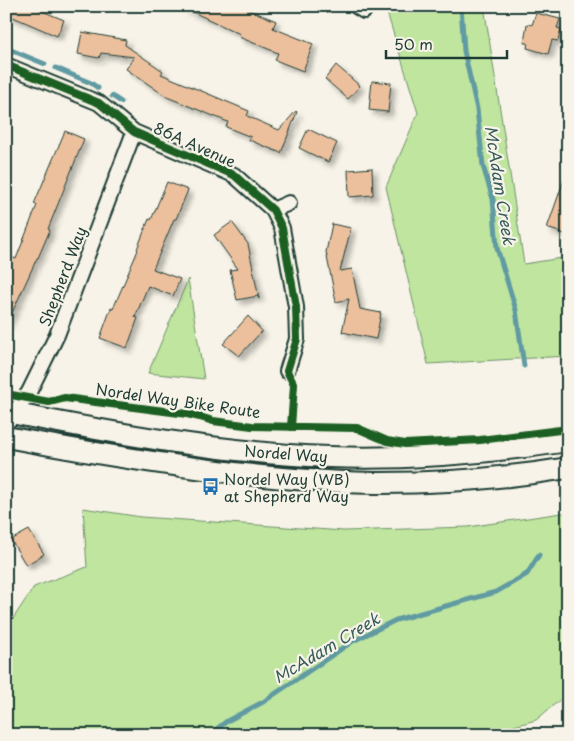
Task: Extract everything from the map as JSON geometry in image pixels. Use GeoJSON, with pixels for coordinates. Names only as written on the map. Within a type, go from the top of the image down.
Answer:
{"type":"FeatureCollection","features":[{"type":"Feature","properties":{"kind":"main road","name":"Nordel Way"},"geometry":{"type":"LineString","coordinates":[[9,417],[180,443],[328,457],[422,456],[491,451],[568,441]]}},
{"type":"Feature","properties":{"kind":"main road","name":"Nordel Way"},"geometry":{"type":"LineString","coordinates":[[6,436],[125,458],[248,475],[342,482],[425,482],[491,478],[568,468]]}},
{"type":"Feature","properties":{"kind":"street","name":"86A Avenue"},"geometry":{"type":"LineString","coordinates":[[6,65],[99,103],[134,132],[234,175],[273,210],[282,228],[296,307],[297,339],[287,371]]}},
{"type":"Feature","properties":{"kind":"street","name":"Shepherd Way"},"geometry":{"type":"LineString","coordinates":[[9,417],[29,392],[56,335],[134,132]]}},
{"type":"Feature","properties":{"kind":"street"},"geometry":{"type":"LineString","coordinates":[[273,210],[289,203]]}},
{"type":"Feature","properties":{"kind":"green space"},"geometry":{"type":"Polygon","coordinates":[[[385,6],[484,6],[524,264],[568,257],[568,356],[428,364],[386,187],[418,113],[385,6]]]}},
{"type":"Feature","properties":{"kind":"green space"},"geometry":{"type":"Polygon","coordinates":[[[188,279],[204,379],[148,373],[188,279]]]}},
{"type":"Feature","properties":{"kind":"green space"},"geometry":{"type":"Polygon","coordinates":[[[83,508],[141,517],[344,531],[468,527],[568,512],[568,693],[536,720],[481,735],[6,735],[6,629],[34,587],[87,567],[83,508]]]}},
{"type":"Feature","properties":{"kind":"building"},"geometry":{"type":"Polygon","coordinates":[[[6,6],[30,6],[64,20],[57,36],[6,14],[6,6]]]}},
{"type":"Feature","properties":{"kind":"building"},"geometry":{"type":"Polygon","coordinates":[[[180,6],[240,6],[276,21],[273,28],[313,44],[303,71],[275,60],[278,53],[239,37],[240,34],[180,6]]]}},
{"type":"Feature","properties":{"kind":"building"},"geometry":{"type":"Polygon","coordinates":[[[536,13],[560,19],[557,28],[561,29],[558,41],[552,40],[548,54],[527,48],[528,43],[524,43],[527,24],[532,25],[536,13]]]}},
{"type":"Feature","properties":{"kind":"building"},"geometry":{"type":"Polygon","coordinates":[[[82,32],[126,40],[125,45],[163,71],[161,74],[249,111],[247,116],[279,130],[296,111],[281,153],[249,140],[251,137],[226,127],[228,122],[167,97],[126,69],[134,57],[101,53],[99,58],[78,54],[82,32]]]}},
{"type":"Feature","properties":{"kind":"building"},"geometry":{"type":"Polygon","coordinates":[[[336,65],[360,86],[348,99],[325,79],[336,65]]]}},
{"type":"Feature","properties":{"kind":"building"},"geometry":{"type":"Polygon","coordinates":[[[372,81],[391,83],[388,112],[369,110],[372,81]]]}},
{"type":"Feature","properties":{"kind":"building"},"geometry":{"type":"Polygon","coordinates":[[[308,129],[337,143],[328,162],[299,148],[308,129]]]}},
{"type":"Feature","properties":{"kind":"building"},"geometry":{"type":"Polygon","coordinates":[[[65,131],[84,139],[48,229],[50,230],[6,326],[6,255],[16,259],[37,205],[34,204],[65,131]]]}},
{"type":"Feature","properties":{"kind":"building"},"geometry":{"type":"Polygon","coordinates":[[[372,168],[373,195],[349,197],[348,170],[372,168]]]}},
{"type":"Feature","properties":{"kind":"building"},"geometry":{"type":"Polygon","coordinates":[[[566,174],[568,174],[568,235],[547,228],[566,174]]]}},
{"type":"Feature","properties":{"kind":"building"},"geometry":{"type":"Polygon","coordinates":[[[167,182],[188,190],[153,269],[180,279],[173,296],[148,286],[135,317],[138,318],[127,348],[100,338],[111,308],[113,309],[138,250],[149,219],[151,220],[167,182]]]}},
{"type":"Feature","properties":{"kind":"building"},"geometry":{"type":"Polygon","coordinates":[[[232,222],[248,244],[259,299],[258,296],[237,300],[230,270],[238,269],[214,235],[232,222]]]}},
{"type":"Feature","properties":{"kind":"building"},"geometry":{"type":"Polygon","coordinates":[[[332,224],[351,228],[340,271],[352,269],[360,309],[381,313],[376,339],[342,332],[349,299],[336,302],[326,252],[332,224]]]}},
{"type":"Feature","properties":{"kind":"building"},"geometry":{"type":"Polygon","coordinates":[[[248,316],[262,331],[239,356],[223,344],[248,316]]]}},
{"type":"Feature","properties":{"kind":"building"},"geometry":{"type":"Polygon","coordinates":[[[29,530],[44,554],[26,565],[11,540],[29,530]]]}},
{"type":"Feature","properties":{"kind":"waterway","name":"McAdam Creek"},"geometry":{"type":"LineString","coordinates":[[461,6],[464,51],[477,109],[483,166],[493,199],[497,248],[516,310],[524,366]]}},
{"type":"Feature","properties":{"kind":"waterway"},"geometry":{"type":"LineString","coordinates":[[6,48],[45,64]]}},
{"type":"Feature","properties":{"kind":"waterway"},"geometry":{"type":"LineString","coordinates":[[56,68],[91,83],[98,88]]}},
{"type":"Feature","properties":{"kind":"waterway"},"geometry":{"type":"LineString","coordinates":[[112,96],[121,102]]}},
{"type":"Feature","properties":{"kind":"waterway","name":"McAdam Creek"},"geometry":{"type":"LineString","coordinates":[[209,735],[227,721],[263,702],[353,641],[396,620],[496,592],[527,574],[539,555]]}},
{"type":"Feature","properties":{"kind":"cycle path"},"geometry":{"type":"LineString","coordinates":[[6,65],[99,103],[134,132],[234,175],[273,210],[282,228],[296,307],[297,339],[287,371],[294,385],[291,427]]}},
{"type":"Feature","properties":{"kind":"cycle path","name":"Nordel Way Bike Route"},"geometry":{"type":"LineString","coordinates":[[6,394],[49,402],[65,398],[187,414],[213,421],[252,426],[357,428],[387,441],[405,444],[480,440],[568,429]]}},
{"type":"Feature","properties":{"kind":"place","name":"Nordel Way (WB) at Shepherd Way"},"geometry":{"type":"Point","coordinates":[210,487]}}]}
